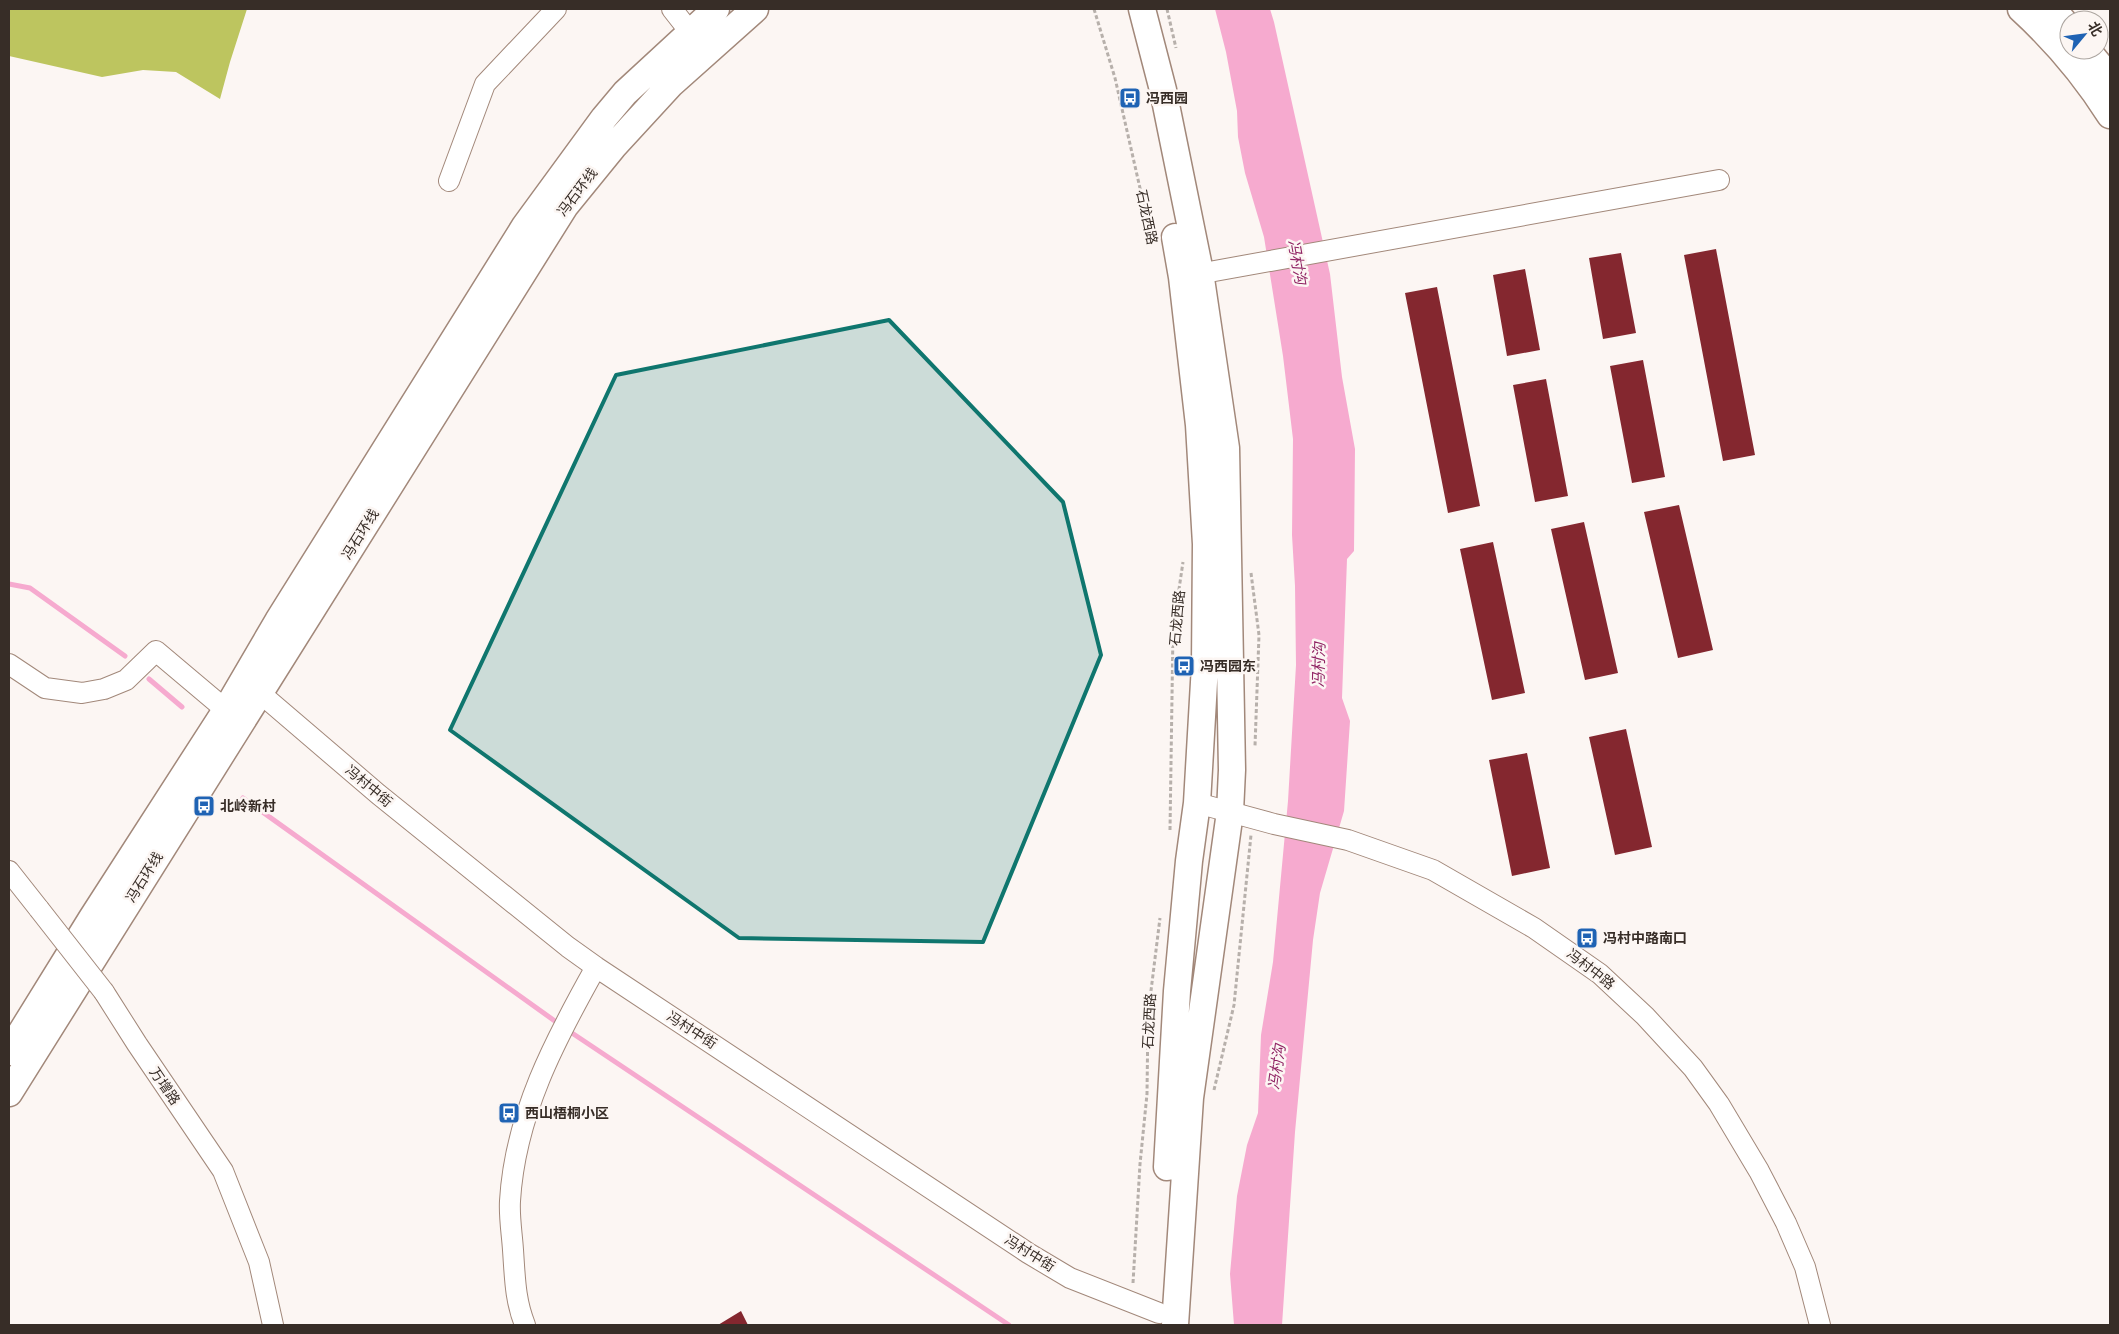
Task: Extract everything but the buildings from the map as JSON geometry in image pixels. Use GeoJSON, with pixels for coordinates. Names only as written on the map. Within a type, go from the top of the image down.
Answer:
{"type":"FeatureCollection","features":[{"type":"Feature","properties":{"kind":"main road","name":"冯石环线"},"geometry":{"type":"LineString","coordinates":[[9,1052],[92,918],[226,710],[283,613],[525,226],[604,118],[631,87],[716,9]]}},
{"type":"Feature","properties":{"kind":"main road","name":"冯石环线"},"geometry":{"type":"LineString","coordinates":[[9,1094],[565,206],[612,147],[671,84],[754,9]]}},
{"type":"Feature","properties":{"kind":"main road","name":"石龙西路"},"geometry":{"type":"LineString","coordinates":[[1124,9],[1147,91],[1191,274],[1226,448],[1232,770],[1230,812],[1190,1098],[1164,1321]]}},
{"type":"Feature","properties":{"kind":"main road","name":"石龙西路"},"geometry":{"type":"LineString","coordinates":[[1142,9],[1163,90],[1191,274],[1206,544],[1205,665],[1197,802],[1189,861],[1177,991],[1164,1321]]}},
{"type":"Feature","properties":{"kind":"main road"},"geometry":{"type":"LineString","coordinates":[[2021,9],[2058,45],[2082,73],[2110,115]]}},
{"type":"Feature","properties":{"kind":"main road"},"geometry":{"type":"LineString","coordinates":[[2095,60],[2110,78]]}},
{"type":"Feature","properties":{"kind":"street"},"geometry":{"type":"LineString","coordinates":[[449,181],[485,84],[556,9]]}},
{"type":"Feature","properties":{"kind":"street"},"geometry":{"type":"LineString","coordinates":[[672,9],[690,32]]}},
{"type":"Feature","properties":{"kind":"street"},"geometry":{"type":"LineString","coordinates":[[1191,274],[1719,180]]}},
{"type":"Feature","properties":{"kind":"street"},"geometry":{"type":"LineString","coordinates":[[9,664],[45,688],[82,693],[104,689],[126,680],[156,652],[226,710]]}},
{"type":"Feature","properties":{"kind":"street","name":"冯村中街"},"geometry":{"type":"LineString","coordinates":[[260,693],[378,794],[568,947],[596,967],[1028,1253],[1070,1278],[1132,1302],[1164,1321]]}},
{"type":"Feature","properties":{"kind":"street","name":"冯村中路"},"geometry":{"type":"LineString","coordinates":[[1197,802],[1274,824],[1348,840],[1433,870],[1534,928],[1600,974],[1645,1016],[1698,1075],[1719,1104],[1760,1171],[1786,1223],[1805,1267],[1820,1325]]}},
{"type":"Feature","properties":{"kind":"street","name":"万增路"},"geometry":{"type":"LineString","coordinates":[[9,871],[104,992],[223,1171],[259,1262],[274,1325]]}},
{"type":"Feature","properties":{"kind":"street"},"geometry":{"type":"LineString","coordinates":[[525,1325],[517,1305],[510,1202],[516,1159],[525,1117],[536,1084],[553,1046],[596,967]]}},
{"type":"Feature","properties":{"kind":"path","name":"石龙西路"},"geometry":{"type":"LineString","coordinates":[[1094,9],[1116,78],[1153,242]]}},
{"type":"Feature","properties":{"kind":"path","name":"石龙西路"},"geometry":{"type":"LineString","coordinates":[[1170,832],[1173,630],[1184,553]]}},
{"type":"Feature","properties":{"kind":"path","name":"石龙西路"},"geometry":{"type":"LineString","coordinates":[[1132,1302],[1140,1164],[1147,1094],[1148,1015],[1160,917]]}},
{"type":"Feature","properties":{"kind":"highlighted area"},"geometry":{"type":"Polygon","coordinates":[[[889,320],[1063,502],[1101,655],[983,942],[739,938],[450,730],[616,375],[889,320]]]}},
{"type":"Feature","properties":{"kind":"green space"},"geometry":{"type":"Polygon","coordinates":[[[9,9],[247,9],[220,99],[176,72],[143,70],[102,77],[9,56],[9,9]]]}},
{"type":"Feature","properties":{"kind":"water","name":"冯村沟"},"geometry":{"type":"Polygon","coordinates":[[[1215,9],[1270,9],[1330,274],[1342,377],[1355,449],[1354,551],[1347,559],[1342,698],[1350,721],[1344,811],[1320,893],[1313,940],[1295,1132],[1282,1325],[1234,1325],[1230,1274],[1237,1196],[1247,1145],[1258,1113],[1261,1035],[1273,962],[1288,801],[1296,665],[1292,535],[1293,439],[1283,356],[1264,237],[1245,173],[1238,137],[1237,111],[1226,52],[1215,9]]]}},
{"type":"Feature","properties":{"kind":"waterway"},"geometry":{"type":"LineString","coordinates":[[9,584],[30,588],[125,656]]}},
{"type":"Feature","properties":{"kind":"waterway"},"geometry":{"type":"LineString","coordinates":[[149,679],[182,707]]}},
{"type":"Feature","properties":{"kind":"waterway"},"geometry":{"type":"LineString","coordinates":[[243,798],[559,1024]]}},
{"type":"Feature","properties":{"kind":"waterway"},"geometry":{"type":"LineString","coordinates":[[566,1029],[1009,1325]]}},
{"type":"Feature","properties":{"kind":"place","name":"冯西园"},"geometry":{"type":"Point","coordinates":[1130,98]}},
{"type":"Feature","properties":{"kind":"place","name":"冯西园东"},"geometry":{"type":"Point","coordinates":[1184,666]}},
{"type":"Feature","properties":{"kind":"place","name":"北岭新村"},"geometry":{"type":"Point","coordinates":[204,806]}},
{"type":"Feature","properties":{"kind":"place","name":"冯村中路南口"},"geometry":{"type":"Point","coordinates":[1587,938]}},
{"type":"Feature","properties":{"kind":"place","name":"西山梧桐小区"},"geometry":{"type":"Point","coordinates":[509,1113]}}]}
